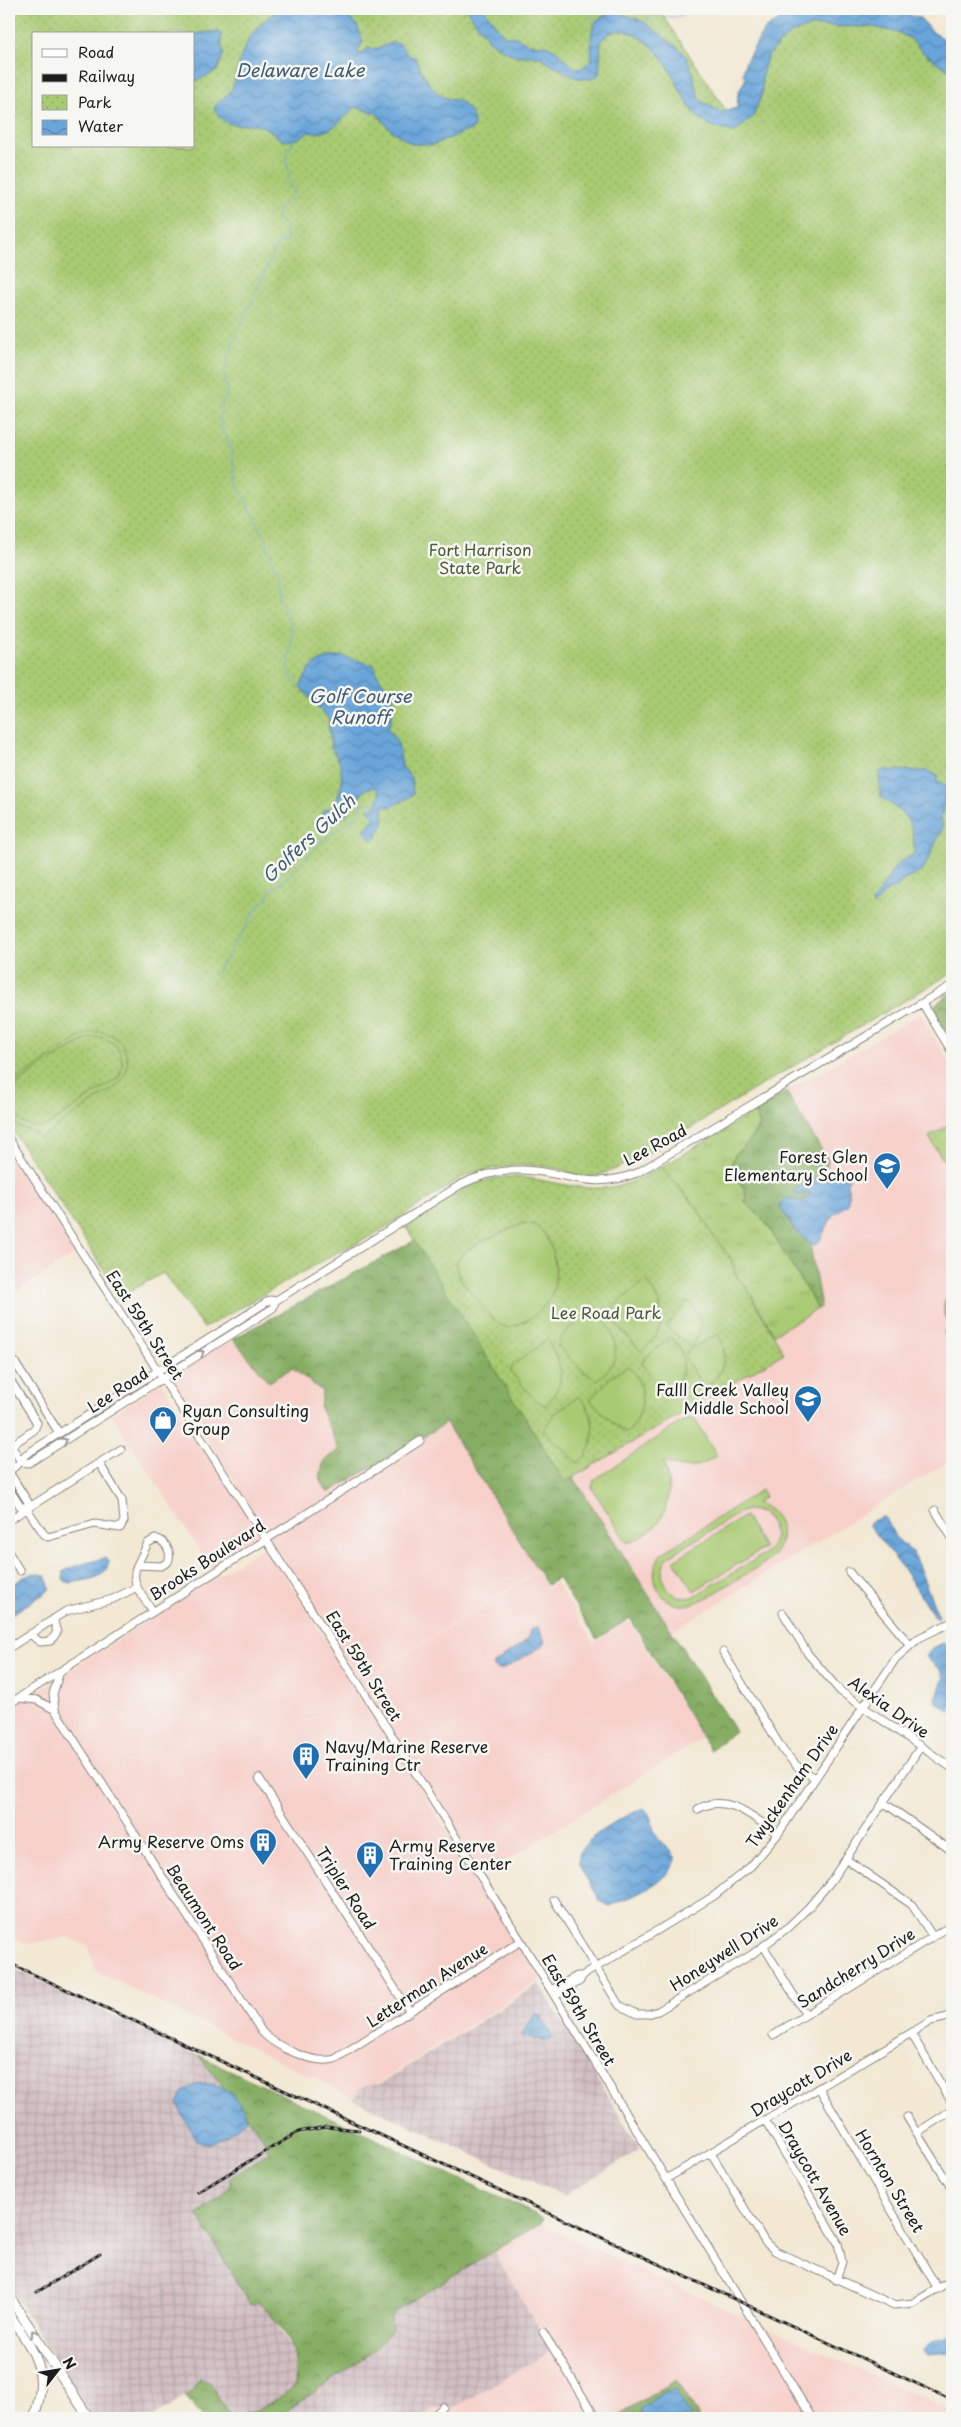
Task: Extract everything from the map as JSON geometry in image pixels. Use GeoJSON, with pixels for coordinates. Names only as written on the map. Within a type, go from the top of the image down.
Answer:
{"type":"FeatureCollection","features":[{"type":"Feature","properties":{"kind":"main road"},"geometry":{"type":"LineString","coordinates":[[9,2296],[89,2418]]}},
{"type":"Feature","properties":{"kind":"main road"},"geometry":{"type":"LineString","coordinates":[[9,2314],[34,2350],[41,2376],[40,2396],[34,2418]]}},
{"type":"Feature","properties":{"kind":"street","name":"Lee Road"},"geometry":{"type":"LineString","coordinates":[[9,1471],[22,1462],[25,1455],[158,1370],[270,1300],[275,1301],[452,1189],[477,1177],[500,1172],[526,1170],[570,1179],[598,1181],[619,1178],[646,1169],[952,984]]}},
{"type":"Feature","properties":{"kind":"street"},"geometry":{"type":"LineString","coordinates":[[922,1003],[952,1052]]}},
{"type":"Feature","properties":{"kind":"street","name":"East 59th Street"},"geometry":{"type":"LineString","coordinates":[[9,1139],[522,1941],[812,2418]]}},
{"type":"Feature","properties":{"kind":"street","name":"Lee Road"},"geometry":{"type":"LineString","coordinates":[[22,1462],[29,1463],[273,1308],[275,1301]]}},
{"type":"Feature","properties":{"kind":"street"},"geometry":{"type":"LineString","coordinates":[[9,1353],[60,1433]]}},
{"type":"Feature","properties":{"kind":"street"},"geometry":{"type":"LineString","coordinates":[[9,1378],[37,1423],[34,1430],[10,1446],[22,1462]]}},
{"type":"Feature","properties":{"kind":"street","name":"Brooks Boulevard"},"geometry":{"type":"LineString","coordinates":[[9,1704],[420,1441]]}},
{"type":"Feature","properties":{"kind":"street"},"geometry":{"type":"LineString","coordinates":[[9,1520],[121,1449]]}},
{"type":"Feature","properties":{"kind":"street"},"geometry":{"type":"LineString","coordinates":[[9,1489],[20,1506],[27,1509],[48,1537],[95,1524],[121,1527],[124,1522],[123,1502],[99,1463]]}},
{"type":"Feature","properties":{"kind":"street"},"geometry":{"type":"LineString","coordinates":[[9,1471],[28,1502],[27,1509]]}},
{"type":"Feature","properties":{"kind":"street"},"geometry":{"type":"LineString","coordinates":[[935,1510],[952,1538]]}},
{"type":"Feature","properties":{"kind":"street"},"geometry":{"type":"LineString","coordinates":[[137,1566],[161,1566],[167,1563],[170,1553],[163,1542],[157,1539],[150,1542],[137,1566],[133,1577],[137,1587],[153,1611]]}},
{"type":"Feature","properties":{"kind":"street"},"geometry":{"type":"LineString","coordinates":[[9,1553],[20,1571]]}},
{"type":"Feature","properties":{"kind":"street"},"geometry":{"type":"LineString","coordinates":[[849,1572],[910,1645]]}},
{"type":"Feature","properties":{"kind":"street"},"geometry":{"type":"LineString","coordinates":[[9,1648],[70,1609],[114,1600],[137,1587]]}},
{"type":"Feature","properties":{"kind":"street","name":"Alexia Drive"},"geometry":{"type":"LineString","coordinates":[[783,1613],[812,1659],[840,1691],[862,1708],[952,1768]]}},
{"type":"Feature","properties":{"kind":"street"},"geometry":{"type":"LineString","coordinates":[[30,1634],[40,1642],[50,1641],[56,1632],[53,1619]]}},
{"type":"Feature","properties":{"kind":"street","name":"Twyckenham Drive"},"geometry":{"type":"LineString","coordinates":[[553,1993],[577,1976],[582,1976],[596,1968],[724,1889],[751,1866],[778,1834],[892,1664],[910,1645],[930,1632],[952,1622]]}},
{"type":"Feature","properties":{"kind":"street"},"geometry":{"type":"LineString","coordinates":[[722,1652],[784,1752],[797,1766],[815,1778]]}},
{"type":"Feature","properties":{"kind":"street"},"geometry":{"type":"LineString","coordinates":[[56,1710],[53,1694],[60,1671]]}},
{"type":"Feature","properties":{"kind":"street"},"geometry":{"type":"LineString","coordinates":[[17,1698],[37,1700],[56,1710]]}},
{"type":"Feature","properties":{"kind":"street","name":"Beaumont Road"},"geometry":{"type":"LineString","coordinates":[[56,1710],[262,2032],[273,2042],[316,2060],[332,2060],[348,2052]]}},
{"type":"Feature","properties":{"kind":"street","name":"Honeywell Drive"},"geometry":{"type":"LineString","coordinates":[[554,1900],[622,2007],[635,2014],[648,2014],[660,2010],[764,1947],[808,1908],[846,1859],[921,1746]]}},
{"type":"Feature","properties":{"kind":"street","name":"Tripler Road"},"geometry":{"type":"LineString","coordinates":[[259,1778],[410,2012]]}},
{"type":"Feature","properties":{"kind":"street"},"geometry":{"type":"LineString","coordinates":[[883,1802],[952,1851]]}},
{"type":"Feature","properties":{"kind":"street"},"geometry":{"type":"LineString","coordinates":[[698,1809],[712,1803],[732,1805],[778,1834]]}},
{"type":"Feature","properties":{"kind":"street"},"geometry":{"type":"LineString","coordinates":[[846,1859],[912,1905],[933,1936]]}},
{"type":"Feature","properties":{"kind":"street","name":"Sandcherry Drive"},"geometry":{"type":"LineString","coordinates":[[773,2035],[952,1925]]}},
{"type":"Feature","properties":{"kind":"street","name":"Letterman Avenue"},"geometry":{"type":"LineString","coordinates":[[348,2052],[522,1941]]}},
{"type":"Feature","properties":{"kind":"street"},"geometry":{"type":"LineString","coordinates":[[764,1947],[806,2015]]}},
{"type":"Feature","properties":{"kind":"street","name":"Draycott Drive"},"geometry":{"type":"LineString","coordinates":[[666,2180],[935,2019],[952,2016]]}},
{"type":"Feature","properties":{"kind":"street"},"geometry":{"type":"LineString","coordinates":[[911,2033],[952,2102]]}},
{"type":"Feature","properties":{"kind":"street","name":"Hornton Street"},"geometry":{"type":"LineString","coordinates":[[819,2088],[938,2289]]}},
{"type":"Feature","properties":{"kind":"street"},"geometry":{"type":"LineString","coordinates":[[918,2132],[952,2110]]}},
{"type":"Feature","properties":{"kind":"street"},"geometry":{"type":"LineString","coordinates":[[907,2117],[952,2190]]}},
{"type":"Feature","properties":{"kind":"street","name":"Draycott Avenue"},"geometry":{"type":"LineString","coordinates":[[765,2120],[838,2243],[842,2260],[836,2280]]}},
{"type":"Feature","properties":{"kind":"street"},"geometry":{"type":"LineString","coordinates":[[711,2153],[767,2245],[776,2252],[888,2304],[897,2306],[913,2303],[952,2280]]}},
{"type":"Feature","properties":{"kind":"street"},"geometry":{"type":"LineString","coordinates":[[543,2332],[596,2418]]}},
{"type":"Feature","properties":{"kind":"street"},"geometry":{"type":"LineString","coordinates":[[431,2418],[442,2407]]}},
{"type":"Feature","properties":{"kind":"shaded area","name":"Falll Creek Valley Middle School"},"geometry":{"type":"Polygon","coordinates":[[[920,1014],[952,1066],[952,1459],[663,1637],[565,1482],[784,1353],[774,1334],[821,1308],[811,1250],[828,1160],[786,1092],[920,1014]]]}},
{"type":"Feature","properties":{"kind":"shaded area"},"geometry":{"type":"Polygon","coordinates":[[[9,1145],[78,1252],[9,1296],[9,1145]]]}},
{"type":"Feature","properties":{"kind":"shaded area"},"geometry":{"type":"Polygon","coordinates":[[[233,1339],[269,1382],[292,1368],[322,1391],[320,1408],[339,1449],[428,1433],[446,1423],[538,1570],[360,1681],[169,1378],[233,1339]]]}},
{"type":"Feature","properties":{"kind":"shaded area"},"geometry":{"type":"Polygon","coordinates":[[[161,1382],[263,1537],[212,1569],[112,1415],[161,1382]]]}},
{"type":"Feature","properties":{"kind":"shaded area"},"geometry":{"type":"Polygon","coordinates":[[[266,1545],[541,1980],[383,2080],[352,2097],[96,1971],[88,1946],[68,1937],[26,1944],[9,1936],[9,1709],[266,1545]]]}},
{"type":"Feature","properties":{"kind":"shaded area"},"geometry":{"type":"Polygon","coordinates":[[[537,1572],[547,1588],[556,1583],[594,1643],[629,1621],[702,1738],[482,1876],[361,1682],[537,1572]]]}},
{"type":"Feature","properties":{"kind":"shaded area"},"geometry":{"type":"Polygon","coordinates":[[[9,1966],[198,2055],[261,2134],[269,2152],[229,2178],[232,2184],[223,2195],[250,2304],[258,2301],[271,2315],[293,2350],[296,2385],[283,2396],[253,2413],[231,2417],[225,2408],[191,2392],[151,2418],[93,2418],[9,2287],[9,1966]]]}},
{"type":"Feature","properties":{"kind":"shaded area"},"geometry":{"type":"Polygon","coordinates":[[[539,1984],[640,2149],[564,2196],[352,2099],[356,2097],[359,2089],[365,2086],[380,2084],[539,1984]]]}},
{"type":"Feature","properties":{"kind":"shaded area"},"geometry":{"type":"Polygon","coordinates":[[[539,2224],[952,2411],[952,2418],[422,2418],[433,2408],[551,2351],[493,2250],[539,2224]]]}},
{"type":"Feature","properties":{"kind":"shaded area"},"geometry":{"type":"Polygon","coordinates":[[[493,2250],[551,2351],[450,2410],[433,2408],[422,2418],[277,2418],[373,2351],[392,2330],[390,2316],[493,2250]]]}},
{"type":"Feature","properties":{"kind":"green space","name":"Fort Harrison State Park"},"geometry":{"type":"Polygon","coordinates":[[[9,9],[659,9],[733,121],[743,115],[751,52],[817,9],[860,9],[952,58],[952,973],[781,1073],[665,1144],[633,1161],[602,1174],[587,1177],[574,1175],[555,1168],[527,1165],[483,1171],[463,1177],[370,1237],[338,1252],[204,1328],[163,1273],[121,1296],[9,1125],[9,9]]]}},
{"type":"Feature","properties":{"kind":"green space"},"geometry":{"type":"Polygon","coordinates":[[[952,992],[952,1041],[932,1007],[952,992]]]}},
{"type":"Feature","properties":{"kind":"green space"},"geometry":{"type":"Polygon","coordinates":[[[90,1032],[102,1032],[120,1042],[125,1050],[127,1060],[126,1070],[122,1079],[114,1088],[40,1138],[31,1131],[16,1125],[10,1113],[10,1087],[13,1083],[90,1032]],[[103,1038],[86,1039],[22,1081],[16,1087],[12,1099],[14,1112],[19,1119],[32,1127],[47,1126],[118,1078],[122,1064],[119,1050],[115,1045],[103,1038]]]}},
{"type":"Feature","properties":{"kind":"green space"},"geometry":{"type":"Polygon","coordinates":[[[786,1092],[828,1160],[811,1250],[821,1307],[818,1309],[766,1223],[745,1202],[746,1192],[736,1176],[732,1162],[735,1154],[748,1143],[760,1125],[754,1112],[786,1092]]]}},
{"type":"Feature","properties":{"kind":"green space"},"geometry":{"type":"Polygon","coordinates":[[[754,1112],[760,1125],[748,1143],[735,1154],[736,1176],[746,1192],[745,1202],[766,1223],[818,1309],[774,1334],[744,1284],[737,1278],[731,1259],[712,1234],[697,1208],[662,1167],[754,1112]]]}},
{"type":"Feature","properties":{"kind":"green space"},"geometry":{"type":"Polygon","coordinates":[[[952,1123],[952,1154],[943,1160],[929,1137],[952,1123]]]}},
{"type":"Feature","properties":{"kind":"green space","name":"Lee Road Park"},"geometry":{"type":"Polygon","coordinates":[[[662,1167],[697,1208],[712,1234],[731,1259],[737,1278],[744,1284],[784,1353],[565,1482],[406,1227],[460,1191],[496,1178],[526,1178],[587,1188],[602,1188],[629,1183],[662,1167]]]}},
{"type":"Feature","properties":{"kind":"green space"},"geometry":{"type":"Polygon","coordinates":[[[525,1223],[536,1226],[547,1238],[554,1257],[554,1286],[549,1300],[540,1311],[522,1323],[509,1328],[498,1323],[490,1316],[464,1284],[456,1266],[464,1253],[484,1240],[525,1223]]]}},
{"type":"Feature","properties":{"kind":"green space"},"geometry":{"type":"Polygon","coordinates":[[[421,1237],[735,1731],[710,1750],[630,1618],[597,1639],[558,1578],[547,1585],[446,1423],[328,1493],[320,1479],[323,1463],[339,1449],[320,1408],[322,1391],[292,1368],[269,1382],[233,1339],[421,1237]]]}},
{"type":"Feature","properties":{"kind":"green space"},"geometry":{"type":"Polygon","coordinates":[[[646,1279],[657,1299],[661,1318],[656,1335],[641,1351],[609,1316],[612,1308],[646,1279]]]}},
{"type":"Feature","properties":{"kind":"green space"},"geometry":{"type":"Polygon","coordinates":[[[952,1290],[952,1351],[944,1332],[949,1323],[944,1315],[944,1303],[952,1290]]]}},
{"type":"Feature","properties":{"kind":"green space"},"geometry":{"type":"Polygon","coordinates":[[[688,1301],[697,1312],[700,1323],[698,1335],[691,1347],[668,1328],[668,1324],[688,1301]]]}},
{"type":"Feature","properties":{"kind":"green space"},"geometry":{"type":"Polygon","coordinates":[[[599,1309],[613,1337],[615,1355],[612,1364],[606,1372],[596,1380],[582,1370],[558,1346],[569,1329],[599,1309]]]}},
{"type":"Feature","properties":{"kind":"green space"},"geometry":{"type":"Polygon","coordinates":[[[718,1334],[724,1350],[723,1364],[716,1377],[704,1388],[684,1356],[689,1350],[718,1334]]]}},
{"type":"Feature","properties":{"kind":"green space"},"geometry":{"type":"Polygon","coordinates":[[[671,1337],[681,1351],[683,1368],[677,1383],[666,1396],[642,1364],[644,1359],[671,1337]]]}},
{"type":"Feature","properties":{"kind":"green space"},"geometry":{"type":"Polygon","coordinates":[[[547,1340],[557,1358],[561,1373],[557,1389],[545,1406],[534,1399],[511,1372],[512,1367],[516,1363],[547,1340]]]}},
{"type":"Feature","properties":{"kind":"green space"},"geometry":{"type":"Polygon","coordinates":[[[628,1366],[639,1382],[642,1400],[638,1417],[627,1433],[614,1424],[590,1400],[611,1377],[628,1366]]]}},
{"type":"Feature","properties":{"kind":"green space"},"geometry":{"type":"Polygon","coordinates":[[[579,1396],[589,1412],[593,1430],[590,1448],[578,1463],[543,1430],[556,1413],[579,1396]]]}},
{"type":"Feature","properties":{"kind":"green space"},"geometry":{"type":"Polygon","coordinates":[[[687,1418],[695,1420],[717,1456],[703,1464],[691,1467],[663,1462],[669,1487],[668,1500],[664,1511],[659,1522],[651,1530],[640,1538],[627,1543],[592,1488],[594,1480],[687,1418]]]}},
{"type":"Feature","properties":{"kind":"green space"},"geometry":{"type":"Polygon","coordinates":[[[761,1490],[765,1497],[756,1503],[764,1506],[776,1516],[781,1530],[779,1546],[775,1554],[767,1562],[695,1603],[674,1604],[665,1598],[657,1587],[654,1570],[661,1554],[761,1490]],[[747,1510],[739,1513],[668,1557],[662,1572],[663,1580],[670,1592],[684,1598],[693,1597],[764,1554],[771,1546],[775,1536],[771,1522],[762,1512],[747,1510]]]}},
{"type":"Feature","properties":{"kind":"green space"},"geometry":{"type":"Polygon","coordinates":[[[745,1516],[764,1548],[694,1591],[674,1560],[745,1516]]]}},
{"type":"Feature","properties":{"kind":"green space"},"geometry":{"type":"Polygon","coordinates":[[[198,2055],[543,2218],[539,2224],[403,2306],[391,2316],[392,2330],[373,2351],[277,2418],[204,2418],[184,2396],[191,2392],[200,2379],[209,2382],[231,2417],[249,2413],[266,2406],[296,2385],[294,2354],[287,2336],[258,2302],[250,2305],[197,2214],[223,2195],[231,2184],[229,2179],[269,2152],[261,2134],[198,2055]]]}},
{"type":"Feature","properties":{"kind":"green space"},"geometry":{"type":"Polygon","coordinates":[[[676,2380],[700,2418],[613,2418],[676,2380]]]}},
{"type":"Feature","properties":{"kind":"water","name":"Delaware Lake"},"geometry":{"type":"Polygon","coordinates":[[[284,9],[337,9],[357,25],[363,42],[358,51],[359,55],[369,48],[377,49],[393,42],[400,44],[409,56],[415,57],[426,79],[437,92],[443,97],[458,100],[468,109],[474,120],[473,129],[432,145],[412,144],[391,130],[376,113],[355,107],[329,130],[316,133],[308,132],[298,139],[283,141],[264,127],[248,124],[235,125],[224,121],[214,108],[232,89],[244,48],[260,25],[275,13],[284,9]]]}},
{"type":"Feature","properties":{"kind":"water"},"geometry":{"type":"Polygon","coordinates":[[[466,9],[484,9],[504,36],[516,37],[529,44],[546,45],[557,51],[572,66],[580,69],[591,61],[592,31],[599,19],[616,13],[635,18],[653,28],[680,50],[691,67],[700,100],[721,112],[737,108],[738,93],[746,78],[743,74],[745,63],[764,30],[784,17],[806,9],[879,9],[920,18],[934,33],[952,43],[952,73],[924,53],[910,38],[899,33],[873,27],[811,26],[788,35],[767,57],[762,75],[762,94],[753,117],[735,132],[712,126],[699,118],[688,105],[663,59],[650,45],[634,34],[616,31],[608,34],[601,41],[599,74],[592,79],[578,78],[538,56],[516,56],[501,49],[488,39],[466,9]]]}},
{"type":"Feature","properties":{"kind":"water"},"geometry":{"type":"Polygon","coordinates":[[[217,31],[222,35],[221,44],[224,53],[217,71],[196,81],[195,80],[195,34],[217,31]]]}},
{"type":"Feature","properties":{"kind":"water","name":"Golf Course Runoff"},"geometry":{"type":"Polygon","coordinates":[[[341,656],[374,665],[383,683],[391,692],[394,704],[388,728],[398,744],[402,766],[412,779],[413,794],[392,807],[383,806],[384,823],[375,839],[371,840],[364,830],[375,817],[367,809],[373,809],[380,797],[377,787],[366,789],[344,817],[330,822],[321,816],[324,810],[335,807],[342,782],[340,763],[331,747],[328,718],[300,687],[307,673],[315,664],[325,659],[341,656]]]}},
{"type":"Feature","properties":{"kind":"water"},"geometry":{"type":"Polygon","coordinates":[[[883,770],[928,771],[938,776],[936,782],[952,787],[952,795],[945,794],[941,819],[943,827],[923,871],[900,882],[899,887],[888,890],[873,906],[872,903],[897,864],[914,854],[911,826],[896,808],[880,796],[879,773],[883,770]]]}},
{"type":"Feature","properties":{"kind":"water"},"geometry":{"type":"Polygon","coordinates":[[[836,1167],[850,1178],[847,1182],[849,1196],[847,1205],[833,1215],[819,1242],[813,1246],[796,1231],[779,1206],[785,1198],[801,1201],[810,1196],[810,1193],[797,1195],[794,1190],[836,1167]]]}},
{"type":"Feature","properties":{"kind":"water"},"geometry":{"type":"Polygon","coordinates":[[[882,1517],[886,1518],[895,1537],[913,1553],[939,1617],[935,1618],[904,1570],[869,1526],[870,1522],[882,1517]]]}},
{"type":"Feature","properties":{"kind":"water"},"geometry":{"type":"Polygon","coordinates":[[[105,1558],[109,1561],[107,1568],[100,1576],[71,1583],[63,1579],[64,1571],[105,1558]]]}},
{"type":"Feature","properties":{"kind":"water"},"geometry":{"type":"Polygon","coordinates":[[[34,1573],[45,1575],[50,1588],[47,1592],[9,1616],[9,1587],[34,1573]]]}},
{"type":"Feature","properties":{"kind":"water"},"geometry":{"type":"Polygon","coordinates":[[[538,1627],[545,1641],[541,1647],[504,1669],[498,1670],[494,1667],[494,1664],[528,1639],[530,1630],[538,1627]]]}},
{"type":"Feature","properties":{"kind":"water"},"geometry":{"type":"Polygon","coordinates":[[[947,1643],[952,1650],[951,1712],[938,1704],[936,1699],[944,1677],[941,1671],[926,1657],[931,1649],[947,1643]]]}},
{"type":"Feature","properties":{"kind":"water"},"geometry":{"type":"Polygon","coordinates":[[[644,1808],[649,1814],[654,1832],[676,1860],[665,1876],[657,1882],[610,1906],[600,1901],[581,1868],[579,1855],[584,1846],[603,1830],[644,1808]]]}},
{"type":"Feature","properties":{"kind":"water"},"geometry":{"type":"Polygon","coordinates":[[[535,2014],[540,2015],[553,2038],[549,2041],[523,2037],[522,2034],[535,2014]]]}},
{"type":"Feature","properties":{"kind":"water"},"geometry":{"type":"Polygon","coordinates":[[[199,2083],[216,2085],[229,2092],[239,2103],[247,2119],[231,2133],[209,2145],[196,2140],[177,2104],[182,2093],[199,2083]]]}},
{"type":"Feature","properties":{"kind":"water"},"geometry":{"type":"Polygon","coordinates":[[[952,2334],[952,2353],[928,2355],[923,2351],[933,2341],[952,2334]]]}},
{"type":"Feature","properties":{"kind":"water"},"geometry":{"type":"Polygon","coordinates":[[[674,2389],[692,2418],[633,2418],[641,2414],[641,2408],[666,2391],[674,2389]]]}},
{"type":"Feature","properties":{"kind":"waterway"},"geometry":{"type":"LineString","coordinates":[[354,22],[366,9]]}},
{"type":"Feature","properties":{"kind":"waterway"},"geometry":{"type":"LineString","coordinates":[[582,9],[597,21]]}},
{"type":"Feature","properties":{"kind":"waterway"},"geometry":{"type":"LineString","coordinates":[[647,24],[647,20],[656,15],[675,17],[682,15],[684,9]]}},
{"type":"Feature","properties":{"kind":"waterway"},"geometry":{"type":"LineString","coordinates":[[292,139],[292,145],[285,157],[290,178],[286,183],[295,190],[294,196],[282,206],[276,216],[285,228],[287,241],[285,244],[278,242],[236,335],[224,370],[227,393],[221,405],[220,415],[221,426],[231,449],[237,484],[266,540],[278,577],[279,596],[292,630],[288,670],[293,680],[300,687]]}},
{"type":"Feature","properties":{"kind":"waterway","name":"Golfers Gulch"},"geometry":{"type":"LineString","coordinates":[[214,976],[261,903],[268,899],[270,890],[278,885],[324,840],[356,816],[365,802],[372,807],[375,806]]}},
{"type":"Feature","properties":{"kind":"railway"},"geometry":{"type":"LineString","coordinates":[[9,1963],[952,2400]]}},
{"type":"Feature","properties":{"kind":"railway"},"geometry":{"type":"LineString","coordinates":[[198,2192],[298,2132],[326,2127],[359,2130]]}},
{"type":"Feature","properties":{"kind":"railway"},"geometry":{"type":"LineString","coordinates":[[37,2292],[100,2254]]}},
{"type":"Feature","properties":{"kind":"place","name":"Forest Glen Elementary School"},"geometry":{"type":"Point","coordinates":[887,1190]}},
{"type":"Feature","properties":{"kind":"place","name":"Falll Creek Valley Middle School"},"geometry":{"type":"Point","coordinates":[808,1423]}},
{"type":"Feature","properties":{"kind":"place","name":"Ryan Consulting Group"},"geometry":{"type":"Point","coordinates":[163,1444]}},
{"type":"Feature","properties":{"kind":"place","name":"Navy/Marine Reserve Training Ctr"},"geometry":{"type":"Point","coordinates":[306,1780]}},
{"type":"Feature","properties":{"kind":"place","name":"Army Reserve Oms"},"geometry":{"type":"Point","coordinates":[263,1866]}},
{"type":"Feature","properties":{"kind":"place","name":"Army Reserve Training Center"},"geometry":{"type":"Point","coordinates":[370,1879]}}]}
